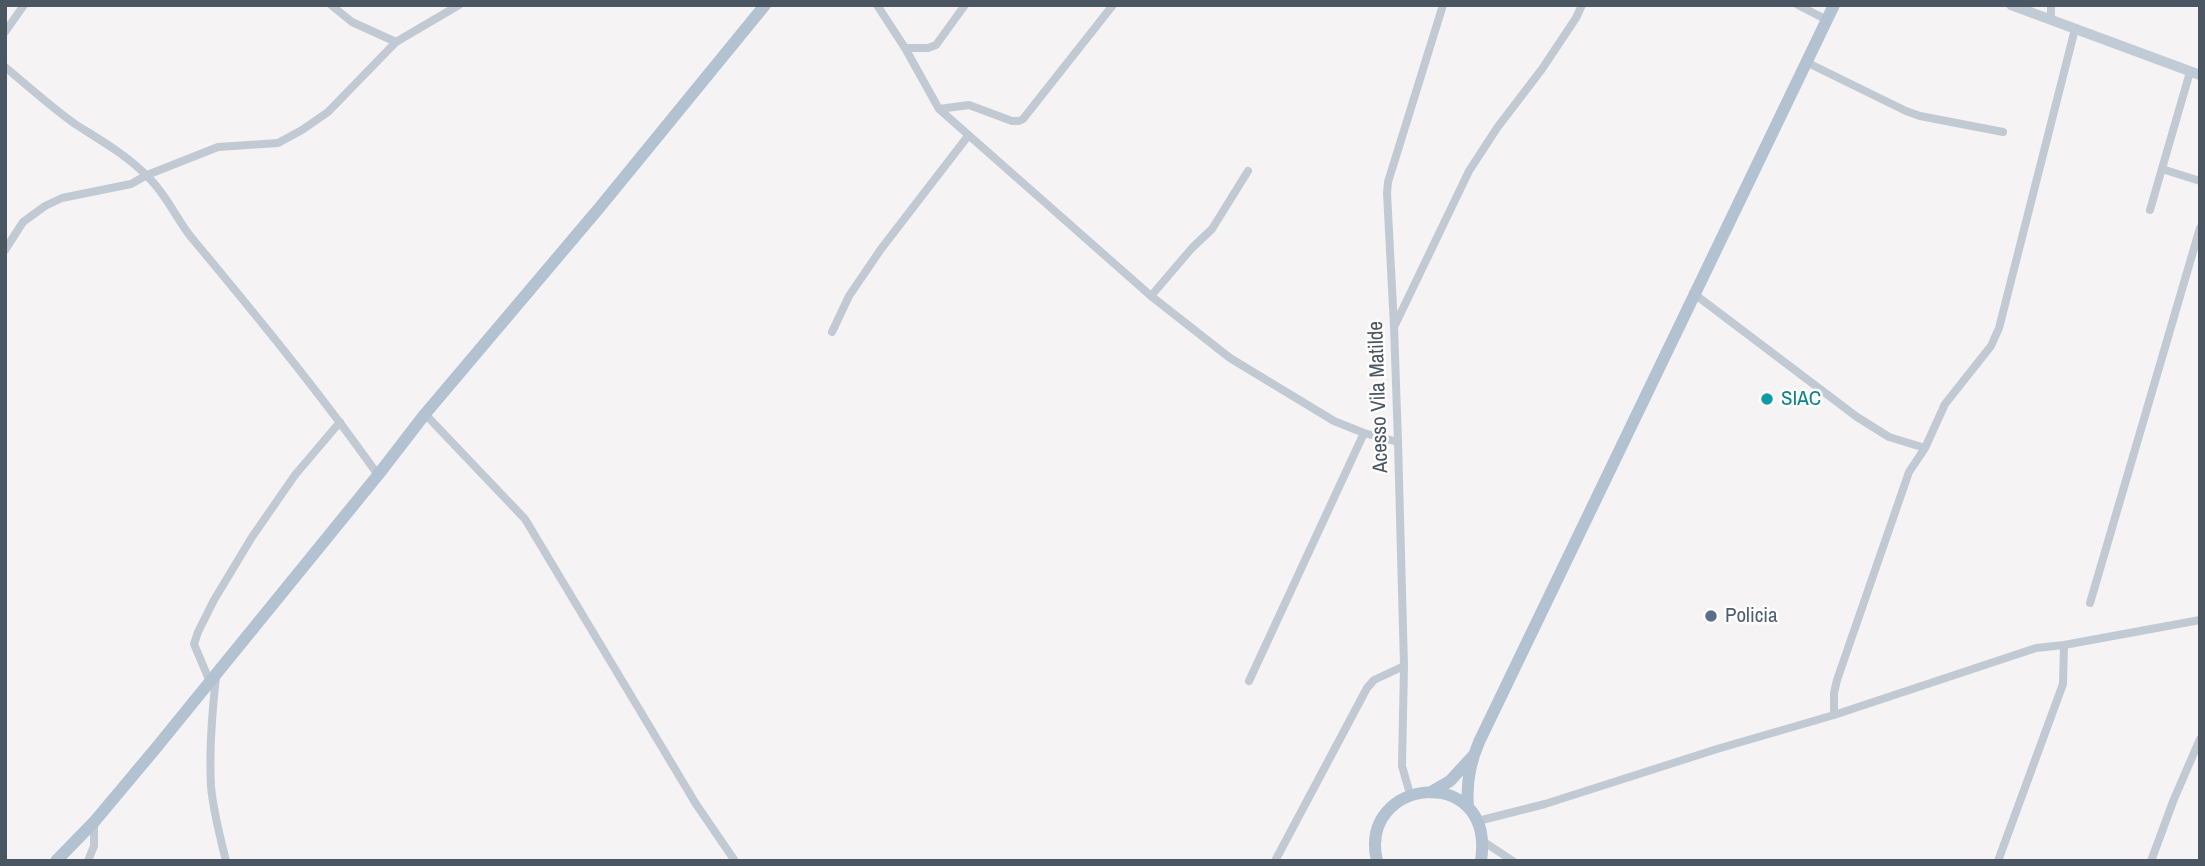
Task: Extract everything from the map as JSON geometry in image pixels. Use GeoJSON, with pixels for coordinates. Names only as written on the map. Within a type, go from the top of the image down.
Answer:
{"type":"FeatureCollection","features":[{"type":"Feature","properties":{"kind":"main road"},"geometry":{"type":"LineString","coordinates":[[57,861],[94,822],[425,414],[591,218],[765,5]]}},
{"type":"Feature","properties":{"kind":"main road"},"geometry":{"type":"LineString","coordinates":[[1468,806],[1467,790],[1472,757],[1693,293],[1834,5]]}},
{"type":"Feature","properties":{"kind":"main road"},"geometry":{"type":"LineString","coordinates":[[1433,791],[1450,781],[1472,757]]}},
{"type":"Feature","properties":{"kind":"main road"},"geometry":{"type":"LineString","coordinates":[[1373,860],[1382,819],[1395,803],[1410,794],[1433,791],[1453,796],[1468,806],[1478,821],[1484,842],[1481,861]]}},
{"type":"Feature","properties":{"kind":"street"},"geometry":{"type":"LineString","coordinates":[[5,32],[24,5]]}},
{"type":"Feature","properties":{"kind":"street"},"geometry":{"type":"LineString","coordinates":[[331,5],[352,22],[396,42]]}},
{"type":"Feature","properties":{"kind":"street"},"geometry":{"type":"LineString","coordinates":[[5,250],[23,222],[62,198],[131,184],[147,175],[218,148],[278,143],[328,112],[396,42],[460,5]]}},
{"type":"Feature","properties":{"kind":"street"},"geometry":{"type":"LineString","coordinates":[[877,5],[939,109],[1151,296],[1230,358],[1334,421],[1398,442]]}},
{"type":"Feature","properties":{"kind":"street"},"geometry":{"type":"LineString","coordinates":[[905,48],[928,48],[936,45],[965,5]]}},
{"type":"Feature","properties":{"kind":"street"},"geometry":{"type":"LineString","coordinates":[[939,109],[969,105],[1013,121],[1023,119],[1112,5]]}},
{"type":"Feature","properties":{"kind":"street","name":"Acesso Vila Matilde"},"geometry":{"type":"LineString","coordinates":[[1410,794],[1402,766],[1404,666],[1394,326],[1387,193],[1388,182],[1443,5]]}},
{"type":"Feature","properties":{"kind":"street"},"geometry":{"type":"LineString","coordinates":[[1394,326],[1469,171],[1497,128],[1542,69],[1582,5]]}},
{"type":"Feature","properties":{"kind":"street"},"geometry":{"type":"LineString","coordinates":[[1798,5],[1826,20]]}},
{"type":"Feature","properties":{"kind":"street"},"geometry":{"type":"LineString","coordinates":[[2011,5],[2195,73],[2161,169],[2150,210]]}},
{"type":"Feature","properties":{"kind":"street"},"geometry":{"type":"LineString","coordinates":[[2051,19],[2052,5]]}},
{"type":"Feature","properties":{"kind":"street"},"geometry":{"type":"LineString","coordinates":[[1834,715],[1837,680],[1909,472],[1925,448],[1945,404],[1991,346],[1999,328],[2075,29]]}},
{"type":"Feature","properties":{"kind":"street"},"geometry":{"type":"LineString","coordinates":[[1806,62],[1906,111],[2003,132]]}},
{"type":"Feature","properties":{"kind":"street"},"geometry":{"type":"LineString","coordinates":[[5,67],[74,123],[111,146],[158,187],[186,230],[256,314],[378,475]]}},
{"type":"Feature","properties":{"kind":"street"},"geometry":{"type":"LineString","coordinates":[[832,332],[849,296],[881,249],[968,136]]}},
{"type":"Feature","properties":{"kind":"street"},"geometry":{"type":"LineString","coordinates":[[2161,169],[2200,181]]}},
{"type":"Feature","properties":{"kind":"street"},"geometry":{"type":"LineString","coordinates":[[1151,296],[1212,229],[1248,171]]}},
{"type":"Feature","properties":{"kind":"street"},"geometry":{"type":"LineString","coordinates":[[2090,603],[2200,228]]}},
{"type":"Feature","properties":{"kind":"street"},"geometry":{"type":"LineString","coordinates":[[1693,293],[1857,417],[1889,437],[1925,448]]}},
{"type":"Feature","properties":{"kind":"street"},"geometry":{"type":"LineString","coordinates":[[425,414],[525,519],[696,804],[735,861]]}},
{"type":"Feature","properties":{"kind":"street"},"geometry":{"type":"LineString","coordinates":[[226,861],[211,787],[213,678],[194,644],[214,600],[252,537],[295,475],[340,422]]}},
{"type":"Feature","properties":{"kind":"street"},"geometry":{"type":"LineString","coordinates":[[1249,681],[1364,433]]}},
{"type":"Feature","properties":{"kind":"street"},"geometry":{"type":"LineString","coordinates":[[1478,821],[1545,804],[1717,748],[1834,715],[2036,648],[2200,620]]}},
{"type":"Feature","properties":{"kind":"street"},"geometry":{"type":"LineString","coordinates":[[1998,861],[2063,684],[2064,645]]}},
{"type":"Feature","properties":{"kind":"street"},"geometry":{"type":"LineString","coordinates":[[1275,861],[1367,688],[1374,680],[1404,666]]}},
{"type":"Feature","properties":{"kind":"street"},"geometry":{"type":"LineString","coordinates":[[2151,861],[2174,799],[2197,755],[2200,739]]}},
{"type":"Feature","properties":{"kind":"street"},"geometry":{"type":"LineString","coordinates":[[88,861],[94,846],[94,822]]}},
{"type":"Feature","properties":{"kind":"street"},"geometry":{"type":"LineString","coordinates":[[1484,842],[1513,861]]}},
{"type":"Feature","properties":{"kind":"place","name":"SIAC"},"geometry":{"type":"Point","coordinates":[1767,399]}},
{"type":"Feature","properties":{"kind":"place","name":"Policia"},"geometry":{"type":"Point","coordinates":[1711,616]}}]}
